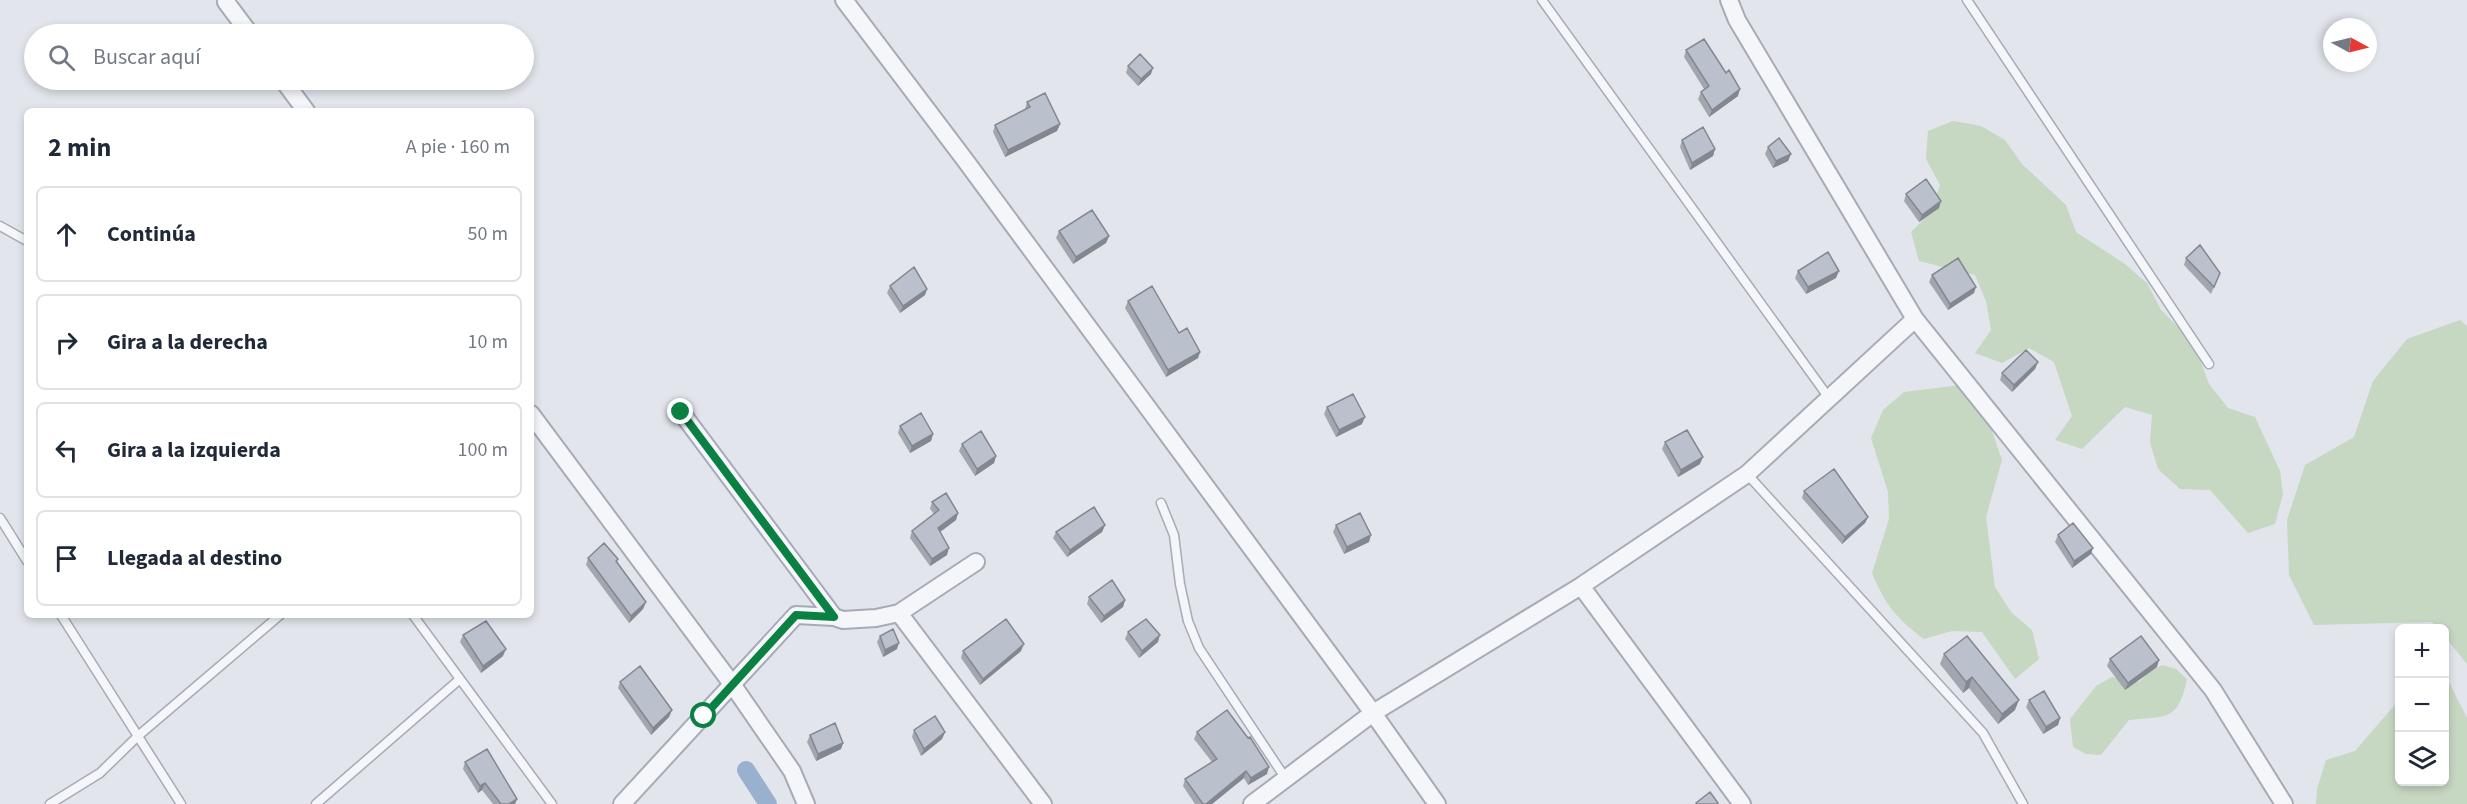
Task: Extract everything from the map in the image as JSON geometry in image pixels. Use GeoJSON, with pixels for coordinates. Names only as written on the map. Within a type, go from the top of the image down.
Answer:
{"type":"FeatureCollection","features":[{"type":"Feature","properties":{"kind":"street"},"geometry":{"type":"LineString","coordinates":[[227,0],[226,2],[242,24]]}},
{"type":"Feature","properties":{"kind":"street"},"geometry":{"type":"LineString","coordinates":[[844,0],[965,160],[1373,713],[1437,804]]}},
{"type":"Feature","properties":{"kind":"street"},"geometry":{"type":"LineString","coordinates":[[1730,0],[1737,20],[1915,319],[2213,690],[2284,804]]}},
{"type":"Feature","properties":{"kind":"street"},"geometry":{"type":"LineString","coordinates":[[290,90],[304,108]]}},
{"type":"Feature","properties":{"kind":"street"},"geometry":{"type":"LineString","coordinates":[[1252,804],[1373,713],[1581,586],[1747,474],[1915,319]]}},
{"type":"Feature","properties":{"kind":"street"},"geometry":{"type":"LineString","coordinates":[[681,412],[834,617]]}},
{"type":"Feature","properties":{"kind":"street"},"geometry":{"type":"LineString","coordinates":[[534,418],[732,684],[792,771],[806,804]]}},
{"type":"Feature","properties":{"kind":"street"},"geometry":{"type":"LineString","coordinates":[[622,804],[796,615],[834,617],[843,620],[899,614],[976,562]]}},
{"type":"Feature","properties":{"kind":"street"},"geometry":{"type":"LineString","coordinates":[[1581,586],[1742,804]]}},
{"type":"Feature","properties":{"kind":"street"},"geometry":{"type":"LineString","coordinates":[[899,614],[1043,804]]}},
{"type":"Feature","properties":{"kind":"lane"},"geometry":{"type":"LineString","coordinates":[[1542,0],[1829,398]]}},
{"type":"Feature","properties":{"kind":"lane"},"geometry":{"type":"LineString","coordinates":[[1967,0],[2209,364]]}},
{"type":"Feature","properties":{"kind":"lane"},"geometry":{"type":"LineString","coordinates":[[0,226],[24,239]]}},
{"type":"Feature","properties":{"kind":"lane"},"geometry":{"type":"LineString","coordinates":[[1747,474],[1983,733],[2023,804]]}},
{"type":"Feature","properties":{"kind":"lane"},"geometry":{"type":"LineString","coordinates":[[1161,503],[1174,535],[1180,584],[1188,621],[1199,648],[1286,779]]}},
{"type":"Feature","properties":{"kind":"lane"},"geometry":{"type":"LineString","coordinates":[[0,518],[24,556]]}},
{"type":"Feature","properties":{"kind":"lane"},"geometry":{"type":"LineString","coordinates":[[63,618],[181,804]]}},
{"type":"Feature","properties":{"kind":"lane"},"geometry":{"type":"LineString","coordinates":[[50,804],[100,773],[138,736],[276,618]]}},
{"type":"Feature","properties":{"kind":"lane"},"geometry":{"type":"LineString","coordinates":[[415,618],[552,804]]}},
{"type":"Feature","properties":{"kind":"lane"},"geometry":{"type":"LineString","coordinates":[[316,804],[460,679]]}},
{"type":"Feature","properties":{"kind":"green space"},"geometry":{"type":"Polygon","coordinates":[[[1953,121],[1981,126],[2005,140],[2022,164],[2066,205],[2076,232],[2125,264],[2147,283],[2161,310],[2182,331],[2199,357],[2209,384],[2228,408],[2255,417],[2280,471],[2283,494],[2275,524],[2248,533],[2210,490],[2180,489],[2158,469],[2150,442],[2152,415],[2125,407],[2082,449],[2055,440],[2072,416],[2054,362],[2029,348],[2002,363],[1975,353],[1991,330],[1986,301],[1975,275],[1919,261],[1911,232],[1931,212],[1940,185],[1926,159],[1928,131],[1953,121]]]}},
{"type":"Feature","properties":{"kind":"green space"},"geometry":{"type":"Polygon","coordinates":[[[2460,320],[2467,326],[2467,664],[2449,642],[2449,624],[2432,622],[2314,625],[2289,575],[2287,520],[2305,465],[2354,437],[2373,381],[2407,339],[2460,320]]]}},
{"type":"Feature","properties":{"kind":"green space"},"geometry":{"type":"Polygon","coordinates":[[[1961,385],[1983,404],[2002,460],[1986,517],[1995,587],[2011,612],[2032,630],[2039,659],[2015,679],[1982,632],[1952,631],[1924,639],[1893,610],[1872,573],[1889,519],[1888,492],[1871,438],[1883,410],[1904,392],[1961,385]]]}},
{"type":"Feature","properties":{"kind":"green space"},"geometry":{"type":"Polygon","coordinates":[[[2162,665],[2176,669],[2187,679],[2180,703],[2175,709],[2162,716],[2129,720],[2101,755],[2086,754],[2073,747],[2070,719],[2096,686],[2112,677],[2139,682],[2149,672],[2162,665]]]}},
{"type":"Feature","properties":{"kind":"green space"},"geometry":{"type":"Polygon","coordinates":[[[2449,682],[2467,718],[2467,804],[2316,804],[2317,789],[2326,760],[2355,751],[2395,705],[2395,786],[2449,786],[2449,682]]]}},
{"type":"Feature","properties":{"kind":"building"},"geometry":{"type":"Polygon","coordinates":[[[1704,39],[1726,73],[1729,70],[1740,89],[1712,110],[1701,92],[1709,86],[1686,50],[1704,39]]]}},
{"type":"Feature","properties":{"kind":"building"},"geometry":{"type":"Polygon","coordinates":[[[1140,54],[1153,68],[1141,79],[1128,66],[1140,54]]]}},
{"type":"Feature","properties":{"kind":"building"},"geometry":{"type":"Polygon","coordinates":[[[1045,93],[1060,124],[1008,150],[995,125],[1030,107],[1027,102],[1045,93]]]}},
{"type":"Feature","properties":{"kind":"building"},"geometry":{"type":"Polygon","coordinates":[[[1703,127],[1715,149],[1692,163],[1682,140],[1703,127]]]}},
{"type":"Feature","properties":{"kind":"building"},"geometry":{"type":"Polygon","coordinates":[[[1779,138],[1791,154],[1776,161],[1768,147],[1779,138]]]}},
{"type":"Feature","properties":{"kind":"building"},"geometry":{"type":"Polygon","coordinates":[[[1926,179],[1941,201],[1922,215],[1906,194],[1926,179]]]}},
{"type":"Feature","properties":{"kind":"building"},"geometry":{"type":"Polygon","coordinates":[[[1092,210],[1109,236],[1076,257],[1059,231],[1092,210]]]}},
{"type":"Feature","properties":{"kind":"building"},"geometry":{"type":"Polygon","coordinates":[[[2200,245],[2220,273],[2214,287],[2186,258],[2200,245]]]}},
{"type":"Feature","properties":{"kind":"building"},"geometry":{"type":"Polygon","coordinates":[[[1828,252],[1839,271],[1808,287],[1798,271],[1828,252]]]}},
{"type":"Feature","properties":{"kind":"building"},"geometry":{"type":"Polygon","coordinates":[[[1958,258],[1976,287],[1950,304],[1932,275],[1958,258]]]}},
{"type":"Feature","properties":{"kind":"building"},"geometry":{"type":"Polygon","coordinates":[[[914,267],[927,289],[903,306],[890,286],[914,267]]]}},
{"type":"Feature","properties":{"kind":"building"},"geometry":{"type":"Polygon","coordinates":[[[1152,286],[1179,333],[1187,328],[1200,352],[1168,370],[1128,301],[1152,286]]]}},
{"type":"Feature","properties":{"kind":"building"},"geometry":{"type":"Polygon","coordinates":[[[2026,350],[2038,362],[2014,385],[2002,373],[2026,350]]]}},
{"type":"Feature","properties":{"kind":"building"},"geometry":{"type":"Polygon","coordinates":[[[1353,394],[1365,417],[1339,430],[1327,407],[1353,394]]]}},
{"type":"Feature","properties":{"kind":"building"},"geometry":{"type":"Polygon","coordinates":[[[921,413],[933,434],[912,446],[900,426],[921,413]]]}},
{"type":"Feature","properties":{"kind":"building"},"geometry":{"type":"Polygon","coordinates":[[[1687,430],[1703,457],[1681,470],[1665,442],[1687,430]]]}},
{"type":"Feature","properties":{"kind":"building"},"geometry":{"type":"Polygon","coordinates":[[[981,431],[996,456],[977,469],[962,444],[981,431]]]}},
{"type":"Feature","properties":{"kind":"building"},"geometry":{"type":"Polygon","coordinates":[[[1834,469],[1868,517],[1845,537],[1804,491],[1834,469]]]}},
{"type":"Feature","properties":{"kind":"building"},"geometry":{"type":"Polygon","coordinates":[[[946,493],[958,513],[938,528],[949,548],[932,559],[912,531],[939,510],[932,502],[946,493]]]}},
{"type":"Feature","properties":{"kind":"building"},"geometry":{"type":"Polygon","coordinates":[[[1094,507],[1105,525],[1070,550],[1056,532],[1094,507]]]}},
{"type":"Feature","properties":{"kind":"building"},"geometry":{"type":"Polygon","coordinates":[[[1360,513],[1371,535],[1347,547],[1336,525],[1360,513]]]}},
{"type":"Feature","properties":{"kind":"building"},"geometry":{"type":"Polygon","coordinates":[[[2073,523],[2093,548],[2074,561],[2058,535],[2073,523]]]}},
{"type":"Feature","properties":{"kind":"building"},"geometry":{"type":"Polygon","coordinates":[[[604,543],[618,559],[616,561],[646,602],[631,616],[588,558],[604,543]]]}},
{"type":"Feature","properties":{"kind":"building"},"geometry":{"type":"Polygon","coordinates":[[[1112,580],[1125,600],[1104,616],[1089,597],[1112,580]]]}},
{"type":"Feature","properties":{"kind":"building"},"geometry":{"type":"Polygon","coordinates":[[[1006,619],[1024,644],[983,679],[963,651],[1006,619]]]}},
{"type":"Feature","properties":{"kind":"building"},"geometry":{"type":"Polygon","coordinates":[[[1146,619],[1160,635],[1142,651],[1128,632],[1146,619]]]}},
{"type":"Feature","properties":{"kind":"building"},"geometry":{"type":"Polygon","coordinates":[[[486,621],[506,649],[483,666],[463,635],[486,621]]]}},
{"type":"Feature","properties":{"kind":"building"},"geometry":{"type":"Polygon","coordinates":[[[893,629],[899,643],[885,650],[880,636],[893,629]]]}},
{"type":"Feature","properties":{"kind":"building"},"geometry":{"type":"Polygon","coordinates":[[[1967,636],[2019,700],[2002,714],[1972,677],[1966,682],[1944,654],[1967,636]]]}},
{"type":"Feature","properties":{"kind":"building"},"geometry":{"type":"Polygon","coordinates":[[[2141,636],[2159,660],[2128,683],[2110,659],[2141,636]]]}},
{"type":"Feature","properties":{"kind":"building"},"geometry":{"type":"Polygon","coordinates":[[[640,666],[672,710],[653,728],[620,682],[640,666]]]}},
{"type":"Feature","properties":{"kind":"building"},"geometry":{"type":"Polygon","coordinates":[[[2044,691],[2060,718],[2046,727],[2029,700],[2044,691]]]}},
{"type":"Feature","properties":{"kind":"building"},"geometry":{"type":"Polygon","coordinates":[[[1227,710],[1248,738],[1250,737],[1269,767],[1251,778],[1246,771],[1206,804],[1203,804],[1185,779],[1217,759],[1197,732],[1227,710]]]}},
{"type":"Feature","properties":{"kind":"building"},"geometry":{"type":"Polygon","coordinates":[[[935,716],[945,732],[924,749],[914,730],[935,716]]]}},
{"type":"Feature","properties":{"kind":"building"},"geometry":{"type":"Polygon","coordinates":[[[835,723],[843,743],[818,754],[810,735],[835,723]]]}},
{"type":"Feature","properties":{"kind":"building"},"geometry":{"type":"Polygon","coordinates":[[[487,749],[517,799],[509,804],[501,804],[485,783],[480,786],[465,762],[487,749]]]}},
{"type":"Feature","properties":{"kind":"building"},"geometry":{"type":"Polygon","coordinates":[[[1710,792],[1717,804],[1696,803],[1710,792]]]}},
{"type":"Feature","properties":{"kind":"waterway"},"geometry":{"type":"LineString","coordinates":[[746,770],[768,804]]}},
{"type":"Feature","properties":{"kind":"route"},"geometry":{"type":"LineString","coordinates":[[681,412],[834,617],[796,615],[704,716]]}}]}
